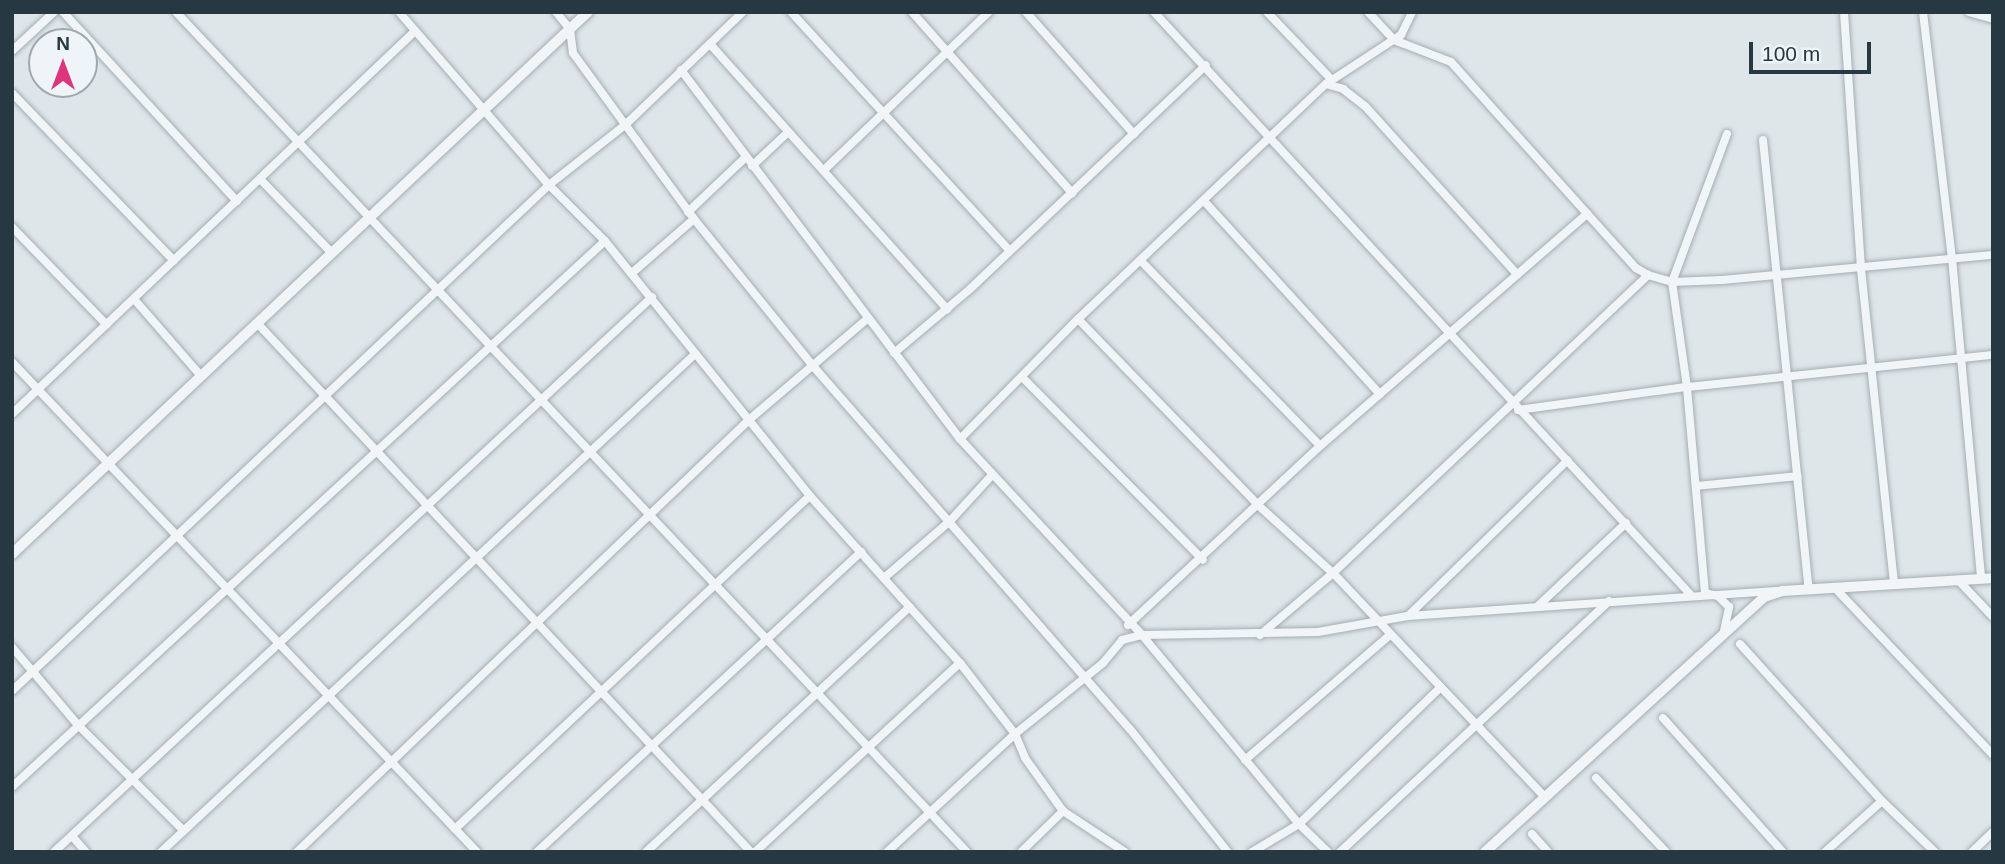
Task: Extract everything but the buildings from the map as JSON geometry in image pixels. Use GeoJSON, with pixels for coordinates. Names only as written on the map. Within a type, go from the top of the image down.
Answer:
{"type":"FeatureCollection","features":[{"type":"Feature","properties":{"kind":"street"},"geometry":{"type":"LineString","coordinates":[[12,51],[54,12]]}},
{"type":"Feature","properties":{"kind":"street"},"geometry":{"type":"LineString","coordinates":[[63,12],[237,201]]}},
{"type":"Feature","properties":{"kind":"street"},"geometry":{"type":"LineString","coordinates":[[399,12],[549,185],[605,241],[810,496],[960,663],[1015,734],[1025,758],[1063,811],[1125,852]]}},
{"type":"Feature","properties":{"kind":"street"},"geometry":{"type":"LineString","coordinates":[[556,12],[570,29],[573,53],[691,216],[813,366],[1084,676],[1228,852]]}},
{"type":"Feature","properties":{"kind":"street"},"geometry":{"type":"LineString","coordinates":[[12,554],[588,12]]}},
{"type":"Feature","properties":{"kind":"street"},"geometry":{"type":"LineString","coordinates":[[12,691],[328,397],[438,288],[549,185],[625,125],[743,12]]}},
{"type":"Feature","properties":{"kind":"street"},"geometry":{"type":"LineString","coordinates":[[790,12],[1010,251]]}},
{"type":"Feature","properties":{"kind":"street"},"geometry":{"type":"LineString","coordinates":[[912,12],[1072,193]]}},
{"type":"Feature","properties":{"kind":"street"},"geometry":{"type":"LineString","coordinates":[[824,170],[881,112],[989,12]]}},
{"type":"Feature","properties":{"kind":"street"},"geometry":{"type":"LineString","coordinates":[[1026,12],[1134,134]]}},
{"type":"Feature","properties":{"kind":"street"},"geometry":{"type":"LineString","coordinates":[[1154,12],[1272,136],[1515,408],[1568,460],[1690,594]]}},
{"type":"Feature","properties":{"kind":"street"},"geometry":{"type":"LineString","coordinates":[[1267,12],[1329,82],[1358,99],[1517,274]]}},
{"type":"Feature","properties":{"kind":"street"},"geometry":{"type":"LineString","coordinates":[[1368,12],[1394,40],[1451,62],[1587,214],[1648,275],[1672,282],[1775,277],[1993,256]]}},
{"type":"Feature","properties":{"kind":"street"},"geometry":{"type":"LineString","coordinates":[[960,439],[1078,319],[1206,202],[1329,82],[1394,40],[1412,12]]}},
{"type":"Feature","properties":{"kind":"street"},"geometry":{"type":"LineString","coordinates":[[1844,12],[1861,269],[1875,368],[1894,584]]}},
{"type":"Feature","properties":{"kind":"street"},"geometry":{"type":"LineString","coordinates":[[1923,12],[1952,258],[1981,579]]}},
{"type":"Feature","properties":{"kind":"street"},"geometry":{"type":"LineString","coordinates":[[1969,12],[1993,19]]}},
{"type":"Feature","properties":{"kind":"street"},"geometry":{"type":"LineString","coordinates":[[182,14],[296,144],[438,288],[967,852]]}},
{"type":"Feature","properties":{"kind":"street"},"geometry":{"type":"LineString","coordinates":[[12,414],[415,31]]}},
{"type":"Feature","properties":{"kind":"street"},"geometry":{"type":"LineString","coordinates":[[710,44],[947,309]]}},
{"type":"Feature","properties":{"kind":"street"},"geometry":{"type":"LineString","coordinates":[[894,353],[1010,251],[1206,65]]}},
{"type":"Feature","properties":{"kind":"street"},"geometry":{"type":"LineString","coordinates":[[681,70],[866,320],[960,439],[1128,625],[1142,635],[1245,760],[1328,852]]}},
{"type":"Feature","properties":{"kind":"street"},"geometry":{"type":"LineString","coordinates":[[12,93],[174,261]]}},
{"type":"Feature","properties":{"kind":"street"},"geometry":{"type":"LineString","coordinates":[[752,166],[787,133]]}},
{"type":"Feature","properties":{"kind":"street"},"geometry":{"type":"LineString","coordinates":[[1705,593],[1687,387],[1672,282],[1727,134]]}},
{"type":"Feature","properties":{"kind":"street"},"geometry":{"type":"LineString","coordinates":[[1763,140],[1808,589]]}},
{"type":"Feature","properties":{"kind":"street"},"geometry":{"type":"LineString","coordinates":[[632,273],[746,158]]}},
{"type":"Feature","properties":{"kind":"street"},"geometry":{"type":"LineString","coordinates":[[260,179],[332,253]]}},
{"type":"Feature","properties":{"kind":"street"},"geometry":{"type":"LineString","coordinates":[[1206,202],[1380,394]]}},
{"type":"Feature","properties":{"kind":"street"},"geometry":{"type":"LineString","coordinates":[[1128,625],[1203,559],[1320,446],[1587,214]]}},
{"type":"Feature","properties":{"kind":"street"},"geometry":{"type":"LineString","coordinates":[[12,227],[107,325]]}},
{"type":"Feature","properties":{"kind":"street"},"geometry":{"type":"LineString","coordinates":[[12,787],[224,588],[376,454],[605,241]]}},
{"type":"Feature","properties":{"kind":"street"},"geometry":{"type":"LineString","coordinates":[[1141,261],[1320,446]]}},
{"type":"Feature","properties":{"kind":"street"},"geometry":{"type":"LineString","coordinates":[[1259,636],[1333,573],[1515,408],[1648,275]]}},
{"type":"Feature","properties":{"kind":"street"},"geometry":{"type":"LineString","coordinates":[[54,852],[652,297]]}},
{"type":"Feature","properties":{"kind":"street"},"geometry":{"type":"LineString","coordinates":[[134,299],[201,376]]}},
{"type":"Feature","properties":{"kind":"street"},"geometry":{"type":"LineString","coordinates":[[1078,319],[1259,506],[1333,573],[1545,797]]}},
{"type":"Feature","properties":{"kind":"street"},"geometry":{"type":"LineString","coordinates":[[297,852],[394,763],[750,419],[866,320]]}},
{"type":"Feature","properties":{"kind":"street"},"geometry":{"type":"LineString","coordinates":[[257,323],[315,388],[328,397],[426,508],[753,852],[960,663]]}},
{"type":"Feature","properties":{"kind":"street"},"geometry":{"type":"LineString","coordinates":[[161,852],[695,355]]}},
{"type":"Feature","properties":{"kind":"street"},"geometry":{"type":"LineString","coordinates":[[1515,408],[1993,355]]}},
{"type":"Feature","properties":{"kind":"street"},"geometry":{"type":"LineString","coordinates":[[12,362],[477,852]]}},
{"type":"Feature","properties":{"kind":"street"},"geometry":{"type":"LineString","coordinates":[[1022,377],[1203,559]]}},
{"type":"Feature","properties":{"kind":"street"},"geometry":{"type":"LineString","coordinates":[[1408,616],[1568,460]]}},
{"type":"Feature","properties":{"kind":"street"},"geometry":{"type":"LineString","coordinates":[[884,578],[950,522],[992,475]]}},
{"type":"Feature","properties":{"kind":"street"},"geometry":{"type":"LineString","coordinates":[[1696,486],[1798,476]]}},
{"type":"Feature","properties":{"kind":"street"},"geometry":{"type":"LineString","coordinates":[[455,828],[810,496]]}},
{"type":"Feature","properties":{"kind":"street"},"geometry":{"type":"LineString","coordinates":[[1538,606],[1626,523]]}},
{"type":"Feature","properties":{"kind":"street"},"geometry":{"type":"LineString","coordinates":[[537,852],[768,642],[861,552]]}},
{"type":"Feature","properties":{"kind":"street"},"geometry":{"type":"LineString","coordinates":[[887,852],[1015,734],[1103,663],[1122,640],[1142,635],[1259,636],[1408,616],[1705,593],[1993,578]]}},
{"type":"Feature","properties":{"kind":"street"},"geometry":{"type":"LineString","coordinates":[[1958,580],[1993,617]]}},
{"type":"Feature","properties":{"kind":"street"},"geometry":{"type":"LineString","coordinates":[[1835,588],[1993,755]]}},
{"type":"Feature","properties":{"kind":"street"},"geometry":{"type":"LineString","coordinates":[[1485,852],[1764,597],[1783,591]]}},
{"type":"Feature","properties":{"kind":"street"},"geometry":{"type":"LineString","coordinates":[[1705,593],[1718,596],[1728,607],[1729,622],[1722,634]]}},
{"type":"Feature","properties":{"kind":"street"},"geometry":{"type":"LineString","coordinates":[[1340,852],[1609,601]]}},
{"type":"Feature","properties":{"kind":"street"},"geometry":{"type":"LineString","coordinates":[[646,852],[910,607]]}},
{"type":"Feature","properties":{"kind":"street"},"geometry":{"type":"LineString","coordinates":[[1245,760],[1390,635]]}},
{"type":"Feature","properties":{"kind":"street"},"geometry":{"type":"LineString","coordinates":[[1740,644],[1882,801],[1935,852]]}},
{"type":"Feature","properties":{"kind":"street"},"geometry":{"type":"LineString","coordinates":[[12,647],[78,724],[183,830]]}},
{"type":"Feature","properties":{"kind":"street"},"geometry":{"type":"LineString","coordinates":[[1252,852],[1300,824],[1441,687]]}},
{"type":"Feature","properties":{"kind":"street"},"geometry":{"type":"LineString","coordinates":[[1663,718],[1783,852]]}},
{"type":"Feature","properties":{"kind":"street"},"geometry":{"type":"LineString","coordinates":[[1596,778],[1666,852]]}},
{"type":"Feature","properties":{"kind":"street"},"geometry":{"type":"LineString","coordinates":[[1825,852],[1882,801]]}},
{"type":"Feature","properties":{"kind":"street"},"geometry":{"type":"LineString","coordinates":[[1020,852],[1063,811]]}},
{"type":"Feature","properties":{"kind":"street"},"geometry":{"type":"LineString","coordinates":[[1972,852],[1993,832]]}},
{"type":"Feature","properties":{"kind":"street"},"geometry":{"type":"LineString","coordinates":[[1532,834],[1548,852]]}},
{"type":"Feature","properties":{"kind":"street"},"geometry":{"type":"LineString","coordinates":[[72,836],[86,852]]}}]}
